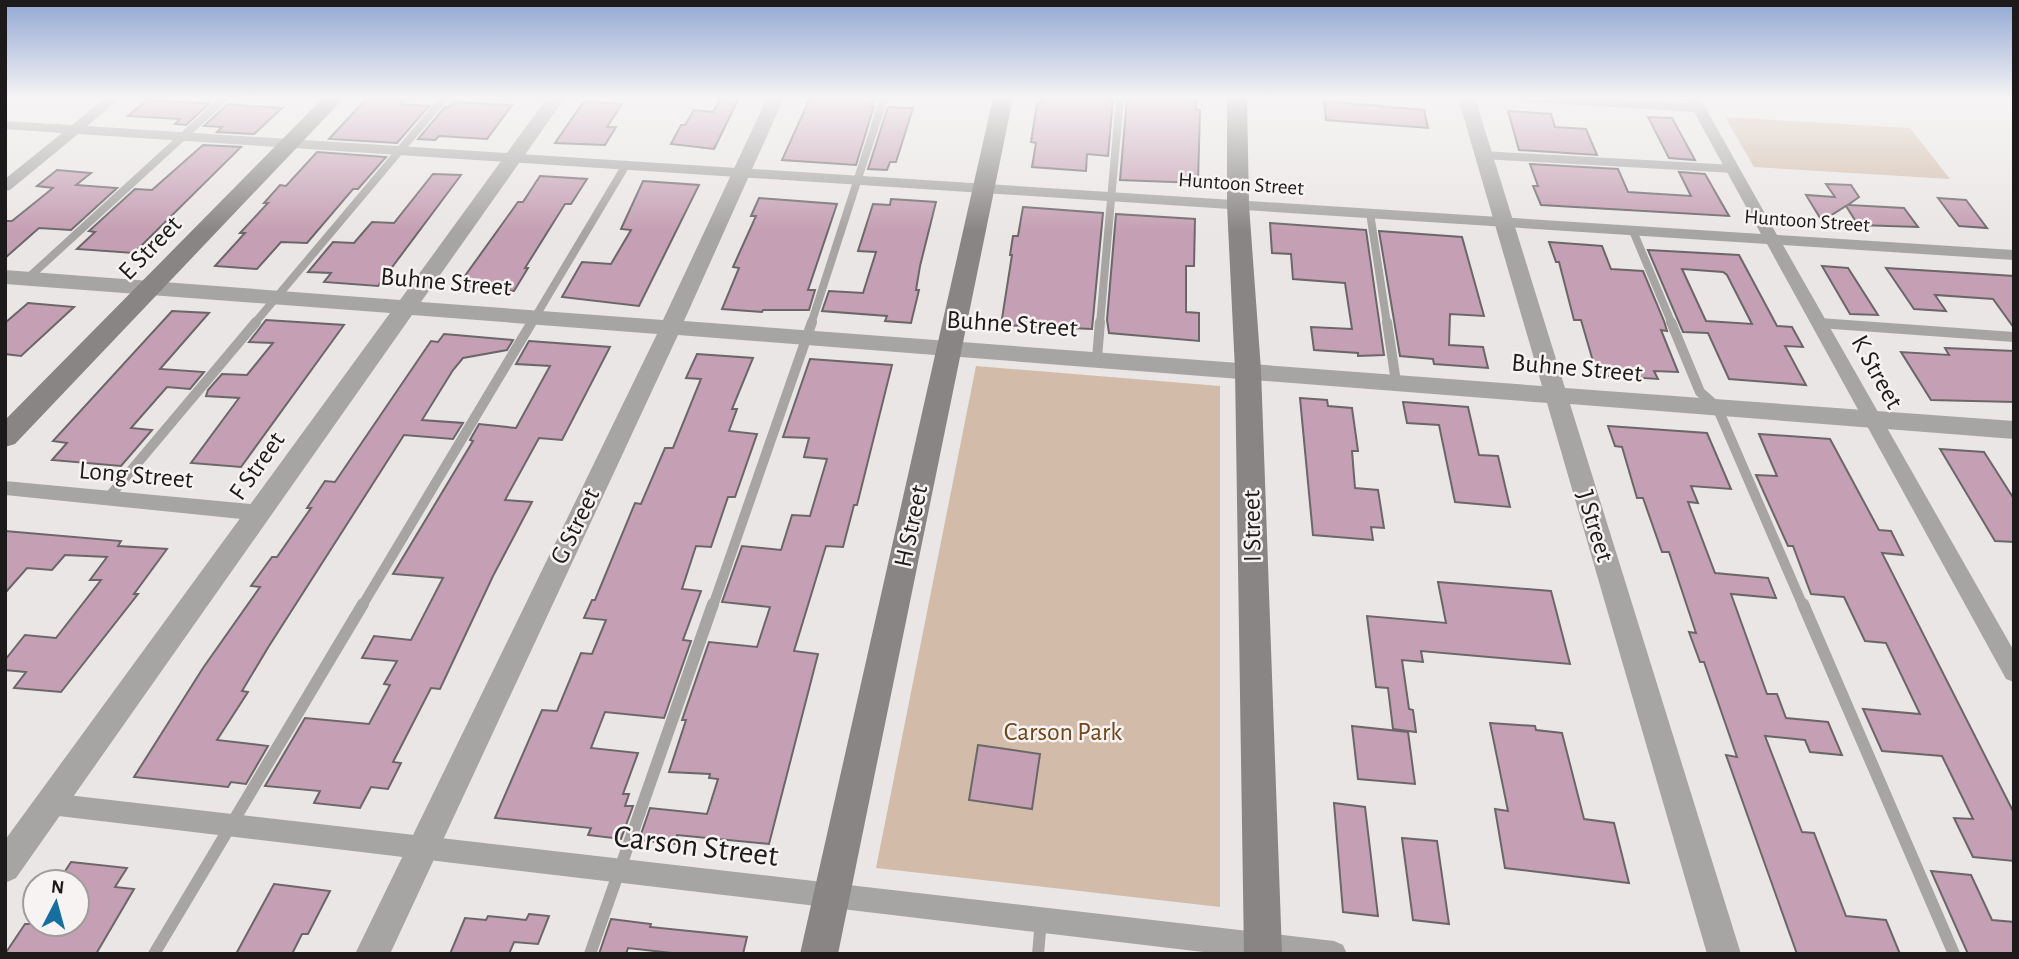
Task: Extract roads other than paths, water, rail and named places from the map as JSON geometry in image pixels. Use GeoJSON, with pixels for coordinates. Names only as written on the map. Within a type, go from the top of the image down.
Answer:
{"type":"FeatureCollection","features":[{"type":"Feature","properties":{"kind":"main road","name":"E Street"},"geometry":{"type":"LineString","coordinates":[[5,437],[290,143]]}},
{"type":"Feature","properties":{"kind":"main road","name":"H Street"},"geometry":{"type":"LineString","coordinates":[[819,954],[994,143]]}},
{"type":"Feature","properties":{"kind":"main road","name":"I Street"},"geometry":{"type":"LineString","coordinates":[[1237,143],[1238,205],[1248,370],[1263,950]]}},
{"type":"Feature","properties":{"kind":"street"},"geometry":{"type":"LineString","coordinates":[[5,187],[58,143]]}},
{"type":"Feature","properties":{"kind":"street","name":"Huntoon Street"},"geometry":{"type":"LineString","coordinates":[[286,143],[2014,255]]}},
{"type":"Feature","properties":{"kind":"street","name":"F Street"},"geometry":{"type":"LineString","coordinates":[[5,867],[261,513],[523,143]]}},
{"type":"Feature","properties":{"kind":"street","name":"G Street"},"geometry":{"type":"LineString","coordinates":[[372,954],[670,328],[755,143]]}},
{"type":"Feature","properties":{"kind":"street","name":"J Street"},"geometry":{"type":"LineString","coordinates":[[1480,143],[1724,954]]}},
{"type":"Feature","properties":{"kind":"street","name":"K Street"},"geometry":{"type":"LineString","coordinates":[[1720,143],[2014,672]]}},
{"type":"Feature","properties":{"kind":"street","name":"Buhne Street"},"geometry":{"type":"LineString","coordinates":[[5,277],[2014,429]]}},
{"type":"Feature","properties":{"kind":"street","name":"Long Street"},"geometry":{"type":"LineString","coordinates":[[5,488],[261,513]]}},
{"type":"Feature","properties":{"kind":"street","name":"Carson Street"},"geometry":{"type":"LineString","coordinates":[[50,804],[1041,920],[1263,950],[1334,954]]}},
{"type":"Feature","properties":{"kind":"lane"},"geometry":{"type":"LineString","coordinates":[[28,278],[178,143]]}},
{"type":"Feature","properties":{"kind":"lane"},"geometry":{"type":"LineString","coordinates":[[108,498],[406,143]]}},
{"type":"Feature","properties":{"kind":"lane"},"geometry":{"type":"LineString","coordinates":[[590,954],[807,338],[870,143]]}},
{"type":"Feature","properties":{"kind":"lane"},"geometry":{"type":"LineString","coordinates":[[1097,358],[1117,143]]}},
{"type":"Feature","properties":{"kind":"lane"},"geometry":{"type":"LineString","coordinates":[[1483,155],[1735,169]]}},
{"type":"Feature","properties":{"kind":"lane"},"geometry":{"type":"LineString","coordinates":[[154,954],[626,165]]}},
{"type":"Feature","properties":{"kind":"lane"},"geometry":{"type":"LineString","coordinates":[[1370,214],[1396,382]]}},
{"type":"Feature","properties":{"kind":"lane"},"geometry":{"type":"LineString","coordinates":[[1633,231],[1700,392],[1717,407],[1954,954]]}},
{"type":"Feature","properties":{"kind":"lane"},"geometry":{"type":"LineString","coordinates":[[1819,323],[2014,337]]}},
{"type":"Feature","properties":{"kind":"lane"},"geometry":{"type":"LineString","coordinates":[[1038,954],[1041,920]]}},
{"type":"Feature","properties":{"kind":"park label","name":"Carson Park"},"geometry":{"type":"Point","coordinates":[1063,732]}}]}
